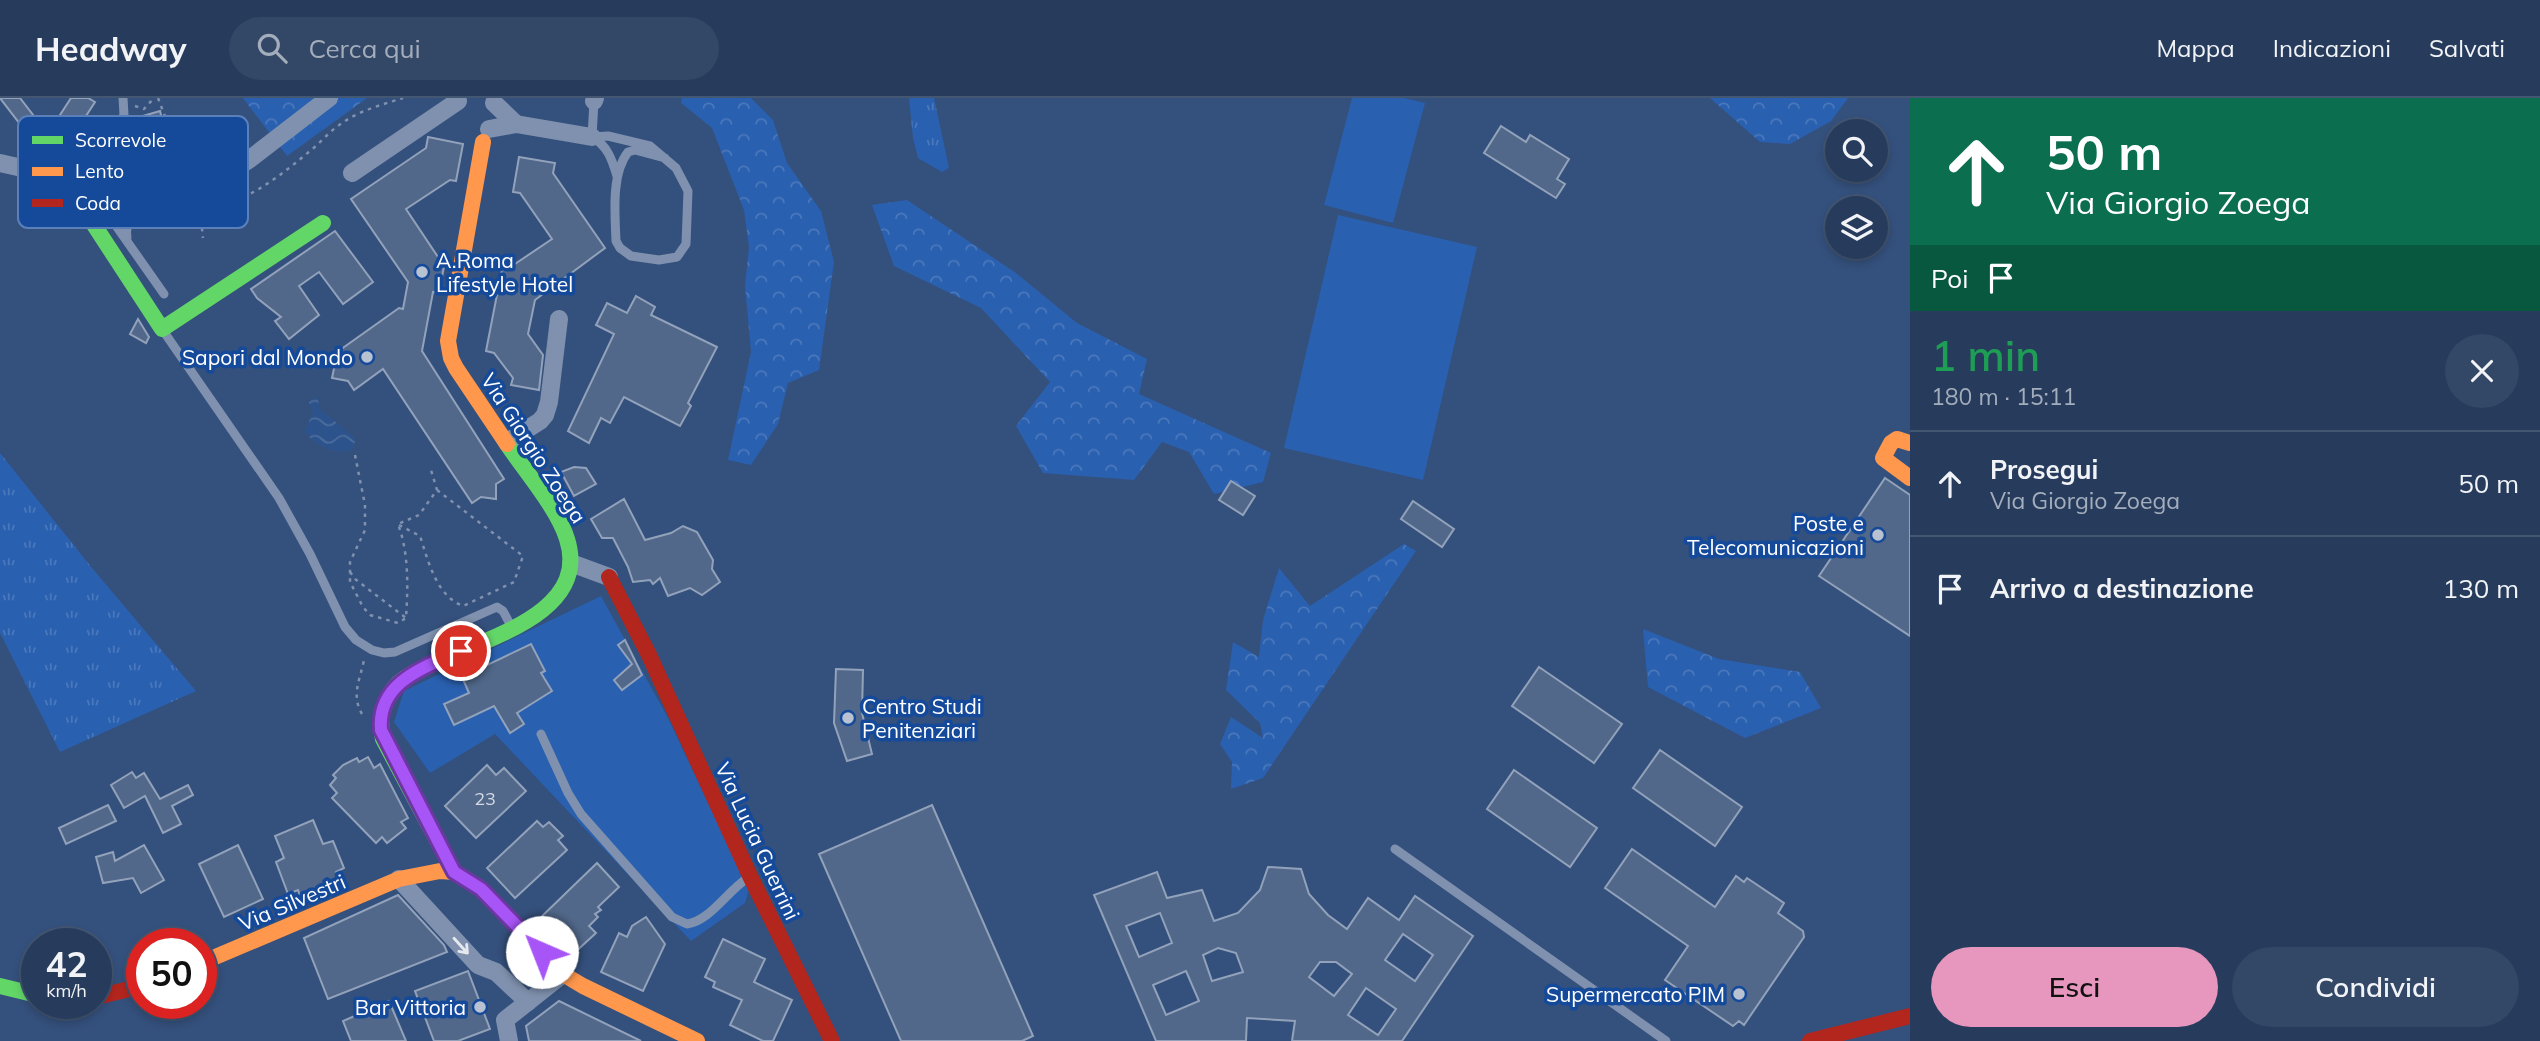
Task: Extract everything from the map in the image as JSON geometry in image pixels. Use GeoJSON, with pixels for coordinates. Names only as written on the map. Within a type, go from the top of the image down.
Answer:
{"type":"FeatureCollection","features":[{"type":"Feature","properties":{"kind":"street"},"geometry":{"type":"LineString","coordinates":[[248,160],[329,98]]}},
{"type":"Feature","properties":{"kind":"street"},"geometry":{"type":"LineString","coordinates":[[352,173],[458,101]]}},
{"type":"Feature","properties":{"kind":"street"},"geometry":{"type":"LineString","coordinates":[[494,103],[516,124]]}},
{"type":"Feature","properties":{"kind":"street"},"geometry":{"type":"LineString","coordinates":[[486,135],[516,124],[592,137]]}},
{"type":"Feature","properties":{"kind":"street","name":"Via Giorgio Zoega"},"geometry":{"type":"LineString","coordinates":[[486,135],[448,341],[451,358],[562,525],[570,548],[571,563]]}},
{"type":"Feature","properties":{"kind":"street"},"geometry":{"type":"LineString","coordinates":[[96,228],[162,329],[323,223]]}},
{"type":"Feature","properties":{"kind":"street"},"geometry":{"type":"LineString","coordinates":[[507,442],[545,415],[559,319]]}},
{"type":"Feature","properties":{"kind":"street"},"geometry":{"type":"LineString","coordinates":[[1910,443],[1897,439],[1891,443],[1883,458],[1910,478]]}},
{"type":"Feature","properties":{"kind":"street"},"geometry":{"type":"LineString","coordinates":[[609,578],[571,563],[565,584],[550,606],[527,621],[406,677],[389,695],[381,720],[383,739],[454,872],[481,889],[564,974],[583,986],[696,1041]]}},
{"type":"Feature","properties":{"kind":"street","name":"Via Lucia Guerrini"},"geometry":{"type":"LineString","coordinates":[[609,578],[650,657],[750,876],[832,1041]]}},
{"type":"Feature","properties":{"kind":"street","name":"Via Silvestri"},"geometry":{"type":"LineString","coordinates":[[217,956],[399,879],[433,872],[454,872]]}},
{"type":"Feature","properties":{"kind":"street"},"geometry":{"type":"LineString","coordinates":[[399,879],[478,965],[496,972],[528,1002]]}},
{"type":"Feature","properties":{"kind":"street"},"geometry":{"type":"LineString","coordinates":[[509,1041],[505,1020],[564,974]]}},
{"type":"Feature","properties":{"kind":"street"},"geometry":{"type":"LineString","coordinates":[[0,986],[21,991]]}},
{"type":"Feature","properties":{"kind":"street"},"geometry":{"type":"LineString","coordinates":[[1810,1041],[1909,1019]]}},
{"type":"Feature","properties":{"kind":"lane"},"geometry":{"type":"LineString","coordinates":[[592,137],[594,99]]}},
{"type":"Feature","properties":{"kind":"lane"},"geometry":{"type":"LineString","coordinates":[[608,136],[643,143],[665,158],[679,172],[689,197],[686,244],[680,254],[672,259],[659,260],[631,256],[620,248],[616,237],[617,178],[610,153],[601,142],[592,137],[608,136]]}},
{"type":"Feature","properties":{"kind":"lane"},"geometry":{"type":"LineString","coordinates":[[617,178],[628,152],[635,150],[665,158]]}},
{"type":"Feature","properties":{"kind":"lane"},"geometry":{"type":"LineString","coordinates":[[118,228],[164,294]]}},
{"type":"Feature","properties":{"kind":"lane"},"geometry":{"type":"LineString","coordinates":[[125,228],[127,240]]}},
{"type":"Feature","properties":{"kind":"lane"},"geometry":{"type":"LineString","coordinates":[[162,329],[279,498],[314,561],[345,627],[356,640],[378,652],[400,651],[497,607],[503,611],[512,627]]}},
{"type":"Feature","properties":{"kind":"lane"},"geometry":{"type":"LineString","coordinates":[[541,734],[568,793],[581,814],[672,917],[687,925],[702,920],[733,887],[750,876]]}},
{"type":"Feature","properties":{"kind":"lane"},"geometry":{"type":"LineString","coordinates":[[1395,849],[1666,1041]]}},
{"type":"Feature","properties":{"kind":"path"},"geometry":{"type":"LineString","coordinates":[[123,101],[144,109],[156,98],[164,116]]}},
{"type":"Feature","properties":{"kind":"path"},"geometry":{"type":"LineString","coordinates":[[248,196],[346,121],[366,110],[403,98]]}},
{"type":"Feature","properties":{"kind":"path"},"geometry":{"type":"LineString","coordinates":[[202,228],[203,238]]}},
{"type":"Feature","properties":{"kind":"path"},"geometry":{"type":"LineString","coordinates":[[355,455],[365,505],[365,530],[350,562],[350,582],[370,615],[398,622],[406,618]]}},
{"type":"Feature","properties":{"kind":"path"},"geometry":{"type":"LineString","coordinates":[[398,524],[420,536],[432,572],[456,604],[463,606],[514,582],[523,556],[437,491],[431,470]]}},
{"type":"Feature","properties":{"kind":"path"},"geometry":{"type":"LineString","coordinates":[[398,524],[419,515],[437,491]]}},
{"type":"Feature","properties":{"kind":"path"},"geometry":{"type":"LineString","coordinates":[[398,524],[404,539],[406,618]]}},
{"type":"Feature","properties":{"kind":"path"},"geometry":{"type":"LineString","coordinates":[[350,572],[355,579],[406,618]]}},
{"type":"Feature","properties":{"kind":"path"},"geometry":{"type":"LineString","coordinates":[[361,712],[356,691],[365,658]]}},
{"type":"Feature","properties":{"kind":"green space"},"geometry":{"type":"Polygon","coordinates":[[[243,98],[367,98],[287,156],[243,98]]]}},
{"type":"Feature","properties":{"kind":"green space"},"geometry":{"type":"Polygon","coordinates":[[[682,98],[751,98],[773,120],[787,163],[821,211],[834,262],[819,370],[788,383],[778,424],[751,465],[728,460],[751,352],[745,286],[749,247],[744,210],[712,128],[681,103],[682,98]]]}},
{"type":"Feature","properties":{"kind":"green space"},"geometry":{"type":"Polygon","coordinates":[[[909,98],[934,98],[949,168],[942,172],[918,158],[909,98]]]}},
{"type":"Feature","properties":{"kind":"green space"},"geometry":{"type":"Polygon","coordinates":[[[1352,98],[1404,98],[1425,103],[1393,223],[1324,205],[1352,98]]]}},
{"type":"Feature","properties":{"kind":"green space"},"geometry":{"type":"Polygon","coordinates":[[[1710,98],[1848,98],[1832,119],[1825,119],[1825,124],[1790,144],[1760,142],[1710,98]]]}},
{"type":"Feature","properties":{"kind":"green space"},"geometry":{"type":"Polygon","coordinates":[[[907,200],[1016,273],[1077,323],[1147,359],[1139,394],[1271,453],[1263,482],[1214,494],[1189,452],[1162,442],[1134,480],[1043,473],[1016,426],[1050,382],[981,308],[894,266],[872,205],[907,200]]]}},
{"type":"Feature","properties":{"kind":"green space"},"geometry":{"type":"Polygon","coordinates":[[[1338,215],[1477,247],[1423,480],[1284,448],[1338,215]]]}},
{"type":"Feature","properties":{"kind":"green space"},"geometry":{"type":"Polygon","coordinates":[[[0,453],[196,691],[60,752],[0,633],[0,453]]]}},
{"type":"Feature","properties":{"kind":"green space"},"geometry":{"type":"Polygon","coordinates":[[[1404,544],[1416,551],[1263,778],[1231,789],[1232,762],[1220,744],[1231,717],[1263,738],[1260,723],[1226,690],[1233,642],[1259,657],[1263,620],[1279,568],[1310,606],[1404,544]]]}},
{"type":"Feature","properties":{"kind":"green space"},"geometry":{"type":"Polygon","coordinates":[[[601,596],[668,718],[749,889],[745,903],[691,941],[495,734],[430,773],[394,722],[404,691],[601,596]]]}},
{"type":"Feature","properties":{"kind":"green space"},"geometry":{"type":"Polygon","coordinates":[[[1643,629],[1719,659],[1800,672],[1821,708],[1745,738],[1648,687],[1643,629]]]}},
{"type":"Feature","properties":{"kind":"water"},"geometry":{"type":"Polygon","coordinates":[[[314,397],[318,399],[320,409],[354,437],[351,450],[344,452],[325,448],[309,437],[305,430],[313,413],[309,402],[314,397]]]}},
{"type":"Feature","properties":{"kind":"building"},"geometry":{"type":"Polygon","coordinates":[[[0,98],[20,98],[34,116],[18,116],[18,122],[0,98]]]}},
{"type":"Feature","properties":{"kind":"building"},"geometry":{"type":"Polygon","coordinates":[[[71,98],[88,98],[95,102],[86,116],[59,116],[71,98]]]}},
{"type":"Feature","properties":{"kind":"building"},"geometry":{"type":"Polygon","coordinates":[[[160,111],[161,116],[143,116],[160,111]]]}},
{"type":"Feature","properties":{"kind":"building"},"geometry":{"type":"Polygon","coordinates":[[[1501,126],[1526,142],[1530,135],[1569,159],[1557,179],[1565,184],[1556,198],[1484,153],[1501,126]]]}},
{"type":"Feature","properties":{"kind":"building"},"geometry":{"type":"Polygon","coordinates":[[[428,137],[463,144],[456,181],[450,180],[406,209],[440,260],[445,261],[439,293],[433,292],[422,351],[504,479],[496,484],[496,499],[481,497],[472,503],[383,369],[354,390],[348,381],[332,378],[336,359],[333,355],[399,308],[403,309],[408,282],[351,199],[426,148],[428,137]]]}},
{"type":"Feature","properties":{"kind":"building"},"geometry":{"type":"Polygon","coordinates":[[[519,157],[555,163],[553,173],[605,248],[535,300],[528,334],[543,355],[539,390],[511,385],[513,378],[494,353],[486,351],[502,269],[506,270],[552,239],[520,193],[513,192],[519,157]]]}},
{"type":"Feature","properties":{"kind":"building"},"geometry":{"type":"Polygon","coordinates":[[[335,231],[373,282],[343,304],[319,272],[299,286],[319,315],[289,339],[275,321],[281,317],[257,298],[251,289],[335,231]]]}},
{"type":"Feature","properties":{"kind":"building"},"geometry":{"type":"Polygon","coordinates":[[[636,296],[655,307],[651,315],[717,347],[688,403],[691,406],[680,426],[624,397],[610,423],[601,418],[589,443],[568,431],[614,334],[596,325],[607,303],[627,313],[636,296]]]}},
{"type":"Feature","properties":{"kind":"building"},"geometry":{"type":"Polygon","coordinates":[[[138,319],[149,337],[146,343],[130,334],[138,319]]]}},
{"type":"Feature","properties":{"kind":"building"},"geometry":{"type":"Polygon","coordinates":[[[574,467],[586,468],[596,484],[574,496],[561,472],[574,467]]]}},
{"type":"Feature","properties":{"kind":"building","name":"Poste e Telecomunicazioni"},"geometry":{"type":"Polygon","coordinates":[[[1885,478],[1910,495],[1910,636],[1819,576],[1885,478]]]}},
{"type":"Feature","properties":{"kind":"building"},"geometry":{"type":"Polygon","coordinates":[[[1231,481],[1255,496],[1243,515],[1219,500],[1231,481]]]}},
{"type":"Feature","properties":{"kind":"building"},"geometry":{"type":"Polygon","coordinates":[[[624,499],[645,540],[671,533],[683,526],[697,532],[713,560],[712,569],[720,582],[702,595],[690,588],[668,596],[660,578],[653,584],[650,580],[633,582],[613,538],[602,538],[591,519],[624,499]]]}},
{"type":"Feature","properties":{"kind":"building"},"geometry":{"type":"Polygon","coordinates":[[[1413,501],[1454,529],[1442,547],[1401,519],[1413,501]]]}},
{"type":"Feature","properties":{"kind":"building"},"geometry":{"type":"Polygon","coordinates":[[[625,640],[642,675],[622,690],[614,680],[632,664],[618,645],[625,640]]]}},
{"type":"Feature","properties":{"kind":"building"},"geometry":{"type":"Polygon","coordinates":[[[531,644],[545,671],[541,673],[552,691],[517,713],[524,724],[510,733],[494,706],[454,725],[444,704],[469,693],[462,677],[531,644]]]}},
{"type":"Feature","properties":{"kind":"building"},"geometry":{"type":"Polygon","coordinates":[[[1539,667],[1622,724],[1594,763],[1512,706],[1539,667]]]}},
{"type":"Feature","properties":{"kind":"building","name":"Centro Studi Penitenziari"},"geometry":{"type":"Polygon","coordinates":[[[836,669],[863,670],[862,713],[872,754],[847,761],[834,723],[836,669]]]}},
{"type":"Feature","properties":{"kind":"building"},"geometry":{"type":"Polygon","coordinates":[[[1660,750],[1742,807],[1715,846],[1633,788],[1660,750]]]}},
{"type":"Feature","properties":{"kind":"building"},"geometry":{"type":"Polygon","coordinates":[[[368,757],[374,768],[380,764],[408,818],[401,822],[406,828],[387,843],[382,837],[376,843],[332,798],[337,793],[330,785],[336,778],[333,775],[343,765],[357,758],[359,762],[368,757]]]}},
{"type":"Feature","properties":{"kind":"building"},"geometry":{"type":"Polygon","coordinates":[[[487,765],[496,775],[504,768],[526,791],[476,838],[445,806],[487,765]]]}},
{"type":"Feature","properties":{"kind":"building"},"geometry":{"type":"Polygon","coordinates":[[[1514,770],[1597,828],[1570,867],[1487,809],[1514,770]]]}},
{"type":"Feature","properties":{"kind":"building"},"geometry":{"type":"Polygon","coordinates":[[[132,772],[136,778],[144,773],[160,799],[188,785],[193,795],[172,806],[181,824],[163,833],[145,796],[124,808],[111,785],[132,772]]]}},
{"type":"Feature","properties":{"kind":"building"},"geometry":{"type":"Polygon","coordinates":[[[108,805],[116,821],[66,844],[59,828],[108,805]]]}},
{"type":"Feature","properties":{"kind":"building"},"geometry":{"type":"Polygon","coordinates":[[[932,805],[1033,1036],[1022,1041],[901,1041],[819,854],[932,805]]]}},
{"type":"Feature","properties":{"kind":"building"},"geometry":{"type":"Polygon","coordinates":[[[313,820],[323,844],[333,841],[344,868],[336,872],[339,880],[300,896],[298,890],[288,894],[276,862],[284,858],[275,836],[313,820]]]}},
{"type":"Feature","properties":{"kind":"building"},"geometry":{"type":"Polygon","coordinates":[[[537,821],[543,827],[549,822],[563,836],[558,840],[567,850],[515,898],[487,868],[537,821]]]}},
{"type":"Feature","properties":{"kind":"building"},"geometry":{"type":"Polygon","coordinates":[[[144,845],[164,880],[141,893],[133,878],[103,883],[96,857],[113,852],[115,861],[144,845]]]}},
{"type":"Feature","properties":{"kind":"building"},"geometry":{"type":"Polygon","coordinates":[[[238,845],[263,899],[224,917],[199,864],[238,845]]]}},
{"type":"Feature","properties":{"kind":"building"},"geometry":{"type":"Polygon","coordinates":[[[1632,849],[1715,907],[1736,876],[1744,882],[1747,878],[1784,903],[1778,913],[1803,931],[1804,937],[1744,1025],[1739,1021],[1733,1026],[1665,980],[1688,946],[1605,888],[1632,849]]]}},
{"type":"Feature","properties":{"kind":"building"},"geometry":{"type":"Polygon","coordinates":[[[597,863],[619,887],[598,907],[601,910],[595,914],[598,917],[589,926],[596,933],[572,955],[538,920],[597,863]]]}},
{"type":"Feature","properties":{"kind":"building"},"geometry":{"type":"Polygon","coordinates":[[[1268,867],[1301,869],[1309,894],[1328,915],[1347,929],[1368,898],[1399,920],[1415,896],[1473,936],[1402,1041],[1292,1041],[1295,1021],[1247,1018],[1246,1041],[1156,1041],[1094,895],[1157,872],[1167,898],[1202,890],[1214,921],[1238,913],[1260,890],[1268,867]],[[1160,913],[1126,926],[1139,957],[1172,943],[1160,913]],[[1403,934],[1385,960],[1415,981],[1433,955],[1403,934]],[[1218,948],[1203,955],[1212,981],[1243,972],[1236,953],[1218,948]],[[1320,962],[1309,977],[1334,996],[1352,974],[1336,962],[1320,962]],[[1186,971],[1153,985],[1166,1015],[1199,1001],[1186,971]],[[1366,988],[1348,1015],[1378,1035],[1396,1009],[1366,988]]]}},
{"type":"Feature","properties":{"kind":"building"},"geometry":{"type":"Polygon","coordinates":[[[398,895],[444,945],[447,952],[328,999],[304,938],[398,895]]]}},
{"type":"Feature","properties":{"kind":"building"},"geometry":{"type":"Polygon","coordinates":[[[646,917],[665,944],[643,991],[601,972],[619,933],[627,937],[632,926],[646,917]]]}},
{"type":"Feature","properties":{"kind":"building"},"geometry":{"type":"Polygon","coordinates":[[[723,939],[765,959],[754,982],[792,1000],[773,1041],[763,1041],[730,1025],[742,1000],[713,987],[715,982],[705,977],[723,939]]]}},
{"type":"Feature","properties":{"kind":"building"},"geometry":{"type":"Polygon","coordinates":[[[468,971],[490,1029],[458,1041],[434,1041],[415,991],[468,971]]]}},
{"type":"Feature","properties":{"kind":"building"},"geometry":{"type":"Polygon","coordinates":[[[389,1001],[406,1041],[351,1041],[343,1021],[389,1001]]]}},
{"type":"Feature","properties":{"kind":"building"},"geometry":{"type":"Polygon","coordinates":[[[559,1001],[641,1041],[529,1041],[526,1026],[559,1001]]]}},
{"type":"Feature","properties":{"kind":"traffic: fast"},"geometry":{"type":"LineString","coordinates":[[96,228],[162,329],[323,223]]}},
{"type":"Feature","properties":{"kind":"traffic: fast"},"geometry":{"type":"LineString","coordinates":[[454,872],[383,739],[382,713],[392,690],[405,678],[514,628],[541,611],[560,592],[570,568],[563,527],[507,444]]}},
{"type":"Feature","properties":{"kind":"traffic: fast"},"geometry":{"type":"LineString","coordinates":[[0,986],[21,991]]}},
{"type":"Feature","properties":{"kind":"traffic: slow"},"geometry":{"type":"LineString","coordinates":[[483,142],[448,341],[456,368],[507,444]]}},
{"type":"Feature","properties":{"kind":"traffic: slow"},"geometry":{"type":"LineString","coordinates":[[1910,443],[1897,439],[1891,443],[1883,458],[1910,478]]}},
{"type":"Feature","properties":{"kind":"traffic: slow"},"geometry":{"type":"LineString","coordinates":[[217,956],[399,879],[440,871],[454,872],[481,889],[563,974],[697,1041]]}},
{"type":"Feature","properties":{"kind":"traffic: jam"},"geometry":{"type":"LineString","coordinates":[[609,577],[650,657],[750,876],[832,1041]]}},
{"type":"Feature","properties":{"kind":"traffic: jam"},"geometry":{"type":"LineString","coordinates":[[112,993],[126,990]]}},
{"type":"Feature","properties":{"kind":"traffic: jam"},"geometry":{"type":"LineString","coordinates":[[1810,1041],[1910,1016]]}},
{"type":"Feature","properties":{"kind":"place","name":"A.Roma Lifestyle Hotel"},"geometry":{"type":"Point","coordinates":[422,272]}},
{"type":"Feature","properties":{"kind":"place","name":"Sapori dal Mondo"},"geometry":{"type":"Point","coordinates":[367,357]}},
{"type":"Feature","properties":{"kind":"place","name":"Poste e Telecomunicazioni"},"geometry":{"type":"Point","coordinates":[1878,535]}},
{"type":"Feature","properties":{"kind":"place","name":"Centro Studi Penitenziari"},"geometry":{"type":"Point","coordinates":[848,718]}},
{"type":"Feature","properties":{"kind":"place","name":"Supermercato PIM"},"geometry":{"type":"Point","coordinates":[1739,994]}},
{"type":"Feature","properties":{"kind":"place","name":"Bar Vittoria"},"geometry":{"type":"Point","coordinates":[480,1007]}},
{"type":"Feature","properties":{"kind":"route"},"geometry":{"type":"LineString","coordinates":[[461,651],[411,674],[394,687],[381,720],[383,739],[454,872],[481,889],[542,952]]}}]}
